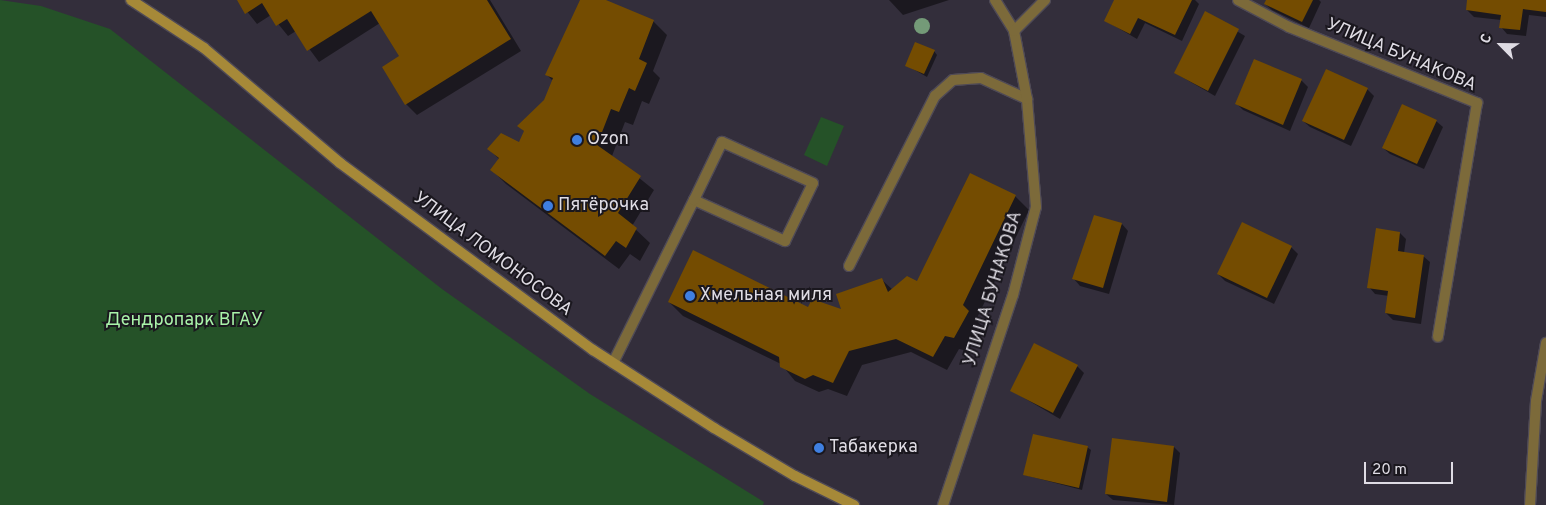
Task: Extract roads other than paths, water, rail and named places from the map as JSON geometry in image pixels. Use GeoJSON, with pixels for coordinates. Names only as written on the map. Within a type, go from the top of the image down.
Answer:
{"type":"FeatureCollection","features":[{"type":"Feature","properties":{"kind":"main road","name":"УЛИЦА ЛОМОНОСОВА"},"geometry":{"type":"LineString","coordinates":[[132,0],[204,48],[340,163],[613,363],[714,428],[795,476],[854,505]]}},
{"type":"Feature","properties":{"kind":"street"},"geometry":{"type":"LineString","coordinates":[[995,0],[1014,31],[1045,0]]}},
{"type":"Feature","properties":{"kind":"street","name":"УЛИЦА БУНАКОВА"},"geometry":{"type":"LineString","coordinates":[[1238,0],[1289,27],[1477,103],[1438,337]]}},
{"type":"Feature","properties":{"kind":"street","name":"УЛИЦА БУНАКОВА"},"geometry":{"type":"LineString","coordinates":[[942,505],[1013,295],[1036,207],[1027,99],[1014,31]]}},
{"type":"Feature","properties":{"kind":"street"},"geometry":{"type":"LineString","coordinates":[[849,266],[935,96],[953,80],[980,78],[1027,99]]}},
{"type":"Feature","properties":{"kind":"street"},"geometry":{"type":"LineString","coordinates":[[613,363],[722,142],[813,182],[785,241],[694,200]]}},
{"type":"Feature","properties":{"kind":"street"},"geometry":{"type":"LineString","coordinates":[[1530,505],[1536,400],[1546,343]]}},
{"type":"Feature","properties":{"kind":"place","name":"Ozon"},"geometry":{"type":"Point","coordinates":[577,140]}},
{"type":"Feature","properties":{"kind":"place","name":"Пятёрочка"},"geometry":{"type":"Point","coordinates":[548,206]}},
{"type":"Feature","properties":{"kind":"place","name":"Хмельная миля"},"geometry":{"type":"Point","coordinates":[690,296]}},
{"type":"Feature","properties":{"kind":"place","name":"Табакерка"},"geometry":{"type":"Point","coordinates":[819,448]}},
{"type":"Feature","properties":{"kind":"park label","name":"Дендропарк ВГАУ"},"geometry":{"type":"Point","coordinates":[184,321]}}]}
